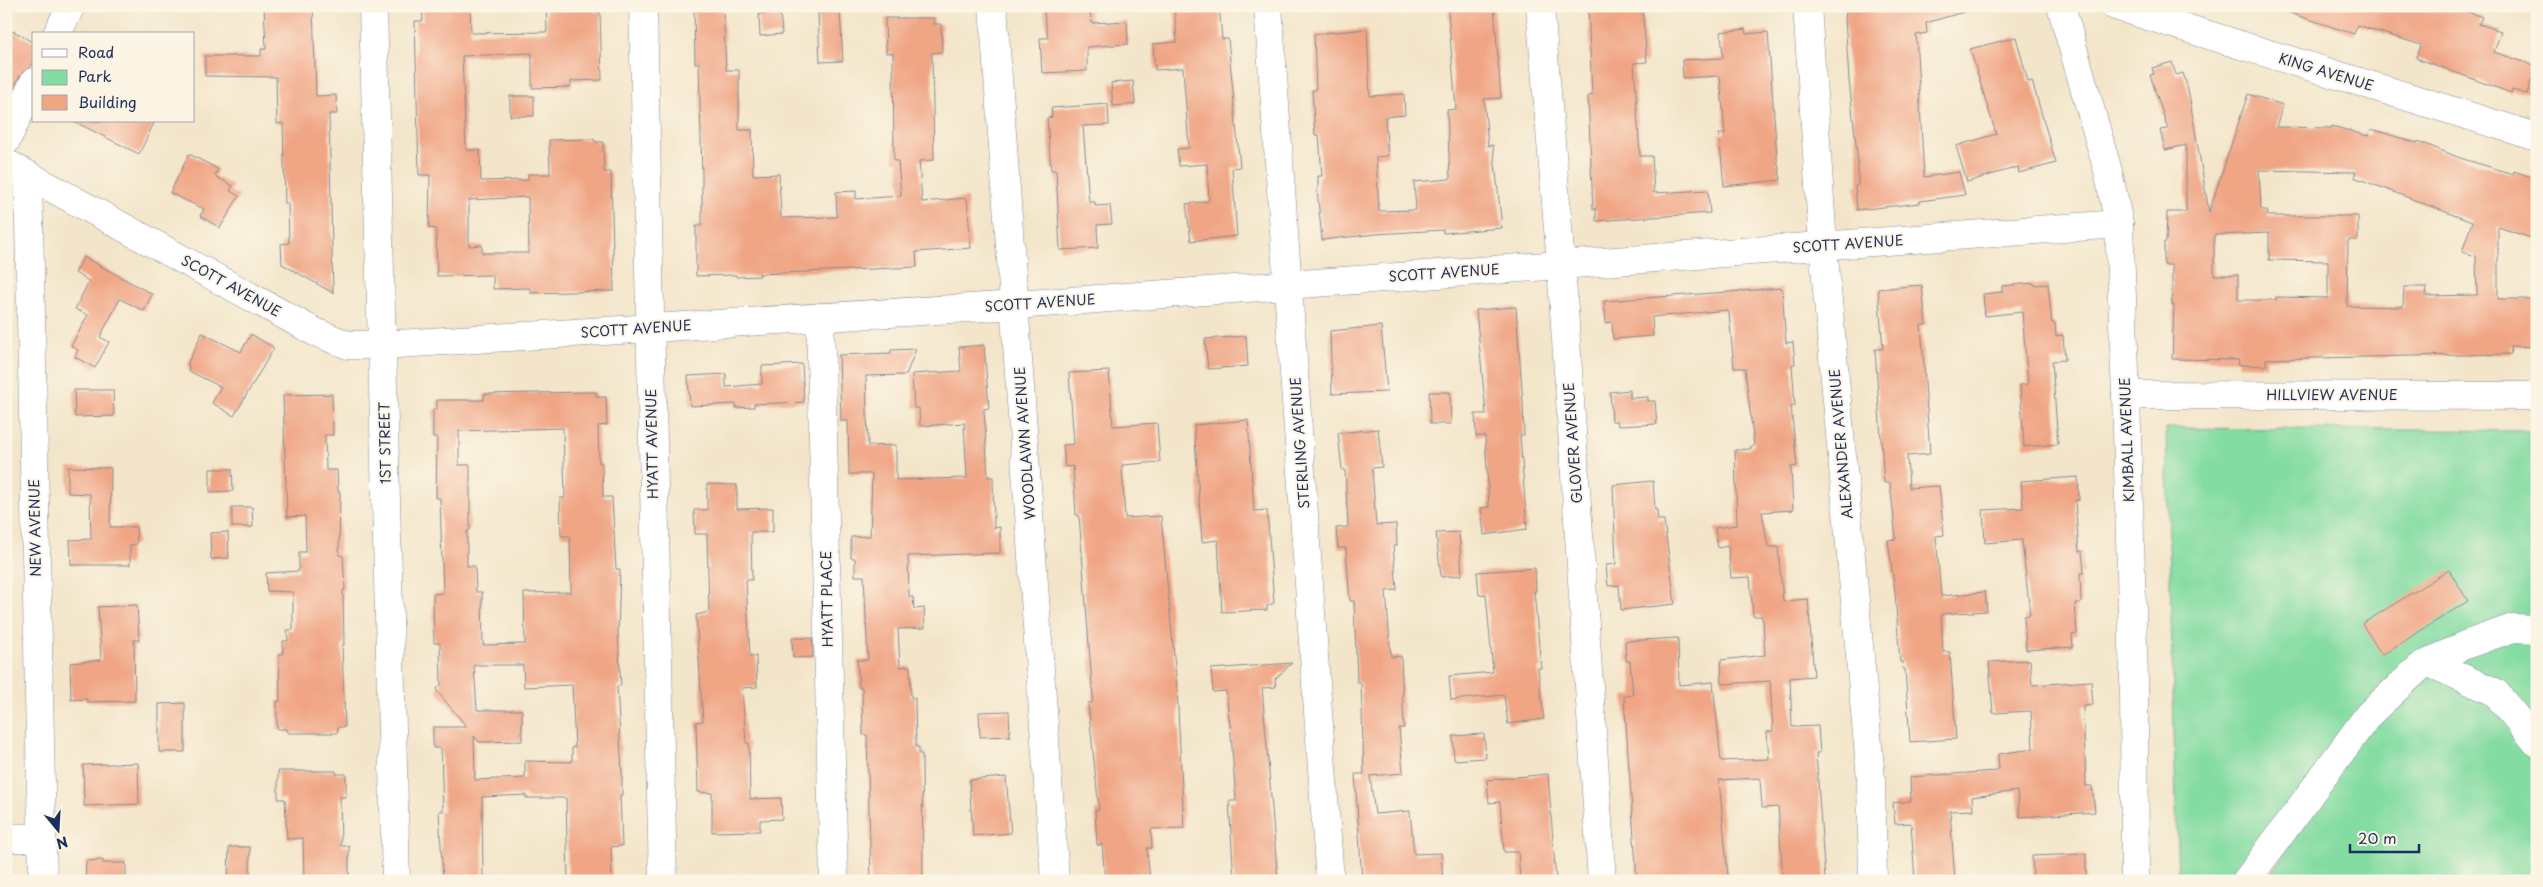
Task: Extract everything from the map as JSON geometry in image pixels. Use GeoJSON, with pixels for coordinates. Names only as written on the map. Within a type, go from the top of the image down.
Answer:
{"type":"FeatureCollection","features":[{"type":"Feature","properties":{"kind":"street"},"geometry":{"type":"LineString","coordinates":[[59,32],[71,6]]}},
{"type":"Feature","properties":{"kind":"street","name":"1ST STREET"},"geometry":{"type":"LineString","coordinates":[[373,6],[396,881]]}},
{"type":"Feature","properties":{"kind":"street","name":"HYATT AVENUE"},"geometry":{"type":"LineString","coordinates":[[643,6],[663,881]]}},
{"type":"Feature","properties":{"kind":"street","name":"WOODLAWN AVENUE"},"geometry":{"type":"LineString","coordinates":[[993,6],[1016,305],[1055,881]]}},
{"type":"Feature","properties":{"kind":"street","name":"STERLING AVENUE"},"geometry":{"type":"LineString","coordinates":[[1268,6],[1330,881]]}},
{"type":"Feature","properties":{"kind":"street","name":"GLOVER AVENUE"},"geometry":{"type":"LineString","coordinates":[[1540,6],[1561,265],[1602,881]]}},
{"type":"Feature","properties":{"kind":"street","name":"ALEXANDER AVENUE"},"geometry":{"type":"LineString","coordinates":[[1807,6],[1823,245],[1871,779],[1873,881]]}},
{"type":"Feature","properties":{"kind":"street","name":"KIMBALL AVENUE"},"geometry":{"type":"LineString","coordinates":[[2062,6],[2108,171],[2119,224],[2134,681],[2135,881]]}},
{"type":"Feature","properties":{"kind":"street","name":"KING AVENUE"},"geometry":{"type":"LineString","coordinates":[[2115,6],[2537,137]]}},
{"type":"Feature","properties":{"kind":"street"},"geometry":{"type":"LineString","coordinates":[[6,141],[32,86]]}},
{"type":"Feature","properties":{"kind":"street","name":"SCOTT AVENUE"},"geometry":{"type":"LineString","coordinates":[[17,169],[314,332],[348,345],[382,345],[1016,305],[2119,224]]}},
{"type":"Feature","properties":{"kind":"street","name":"NEW AVENUE"},"geometry":{"type":"LineString","coordinates":[[17,169],[43,881]]}},
{"type":"Feature","properties":{"kind":"street","name":"HYATT PLACE"},"geometry":{"type":"LineString","coordinates":[[820,318],[834,881]]}},
{"type":"Feature","properties":{"kind":"street","name":"HILLVIEW AVENUE"},"geometry":{"type":"LineString","coordinates":[[2126,395],[2537,396]]}},
{"type":"Feature","properties":{"kind":"street"},"geometry":{"type":"LineString","coordinates":[[2246,881],[2368,714],[2420,667],[2465,644],[2513,628],[2537,629]]}},
{"type":"Feature","properties":{"kind":"street"},"geometry":{"type":"LineString","coordinates":[[2429,663],[2495,692],[2537,744]]}},
{"type":"Feature","properties":{"kind":"street"},"geometry":{"type":"LineString","coordinates":[[6,838],[41,838]]}},
{"type":"Feature","properties":{"kind":"green space"},"geometry":{"type":"Polygon","coordinates":[[[2166,428],[2537,431],[2537,881],[2266,881],[2311,814],[2325,800],[2316,786],[2240,881],[2178,881],[2166,428]]]}},
{"type":"Feature","properties":{"kind":"building"},"geometry":{"type":"Polygon","coordinates":[[[264,6],[313,6],[316,96],[336,95],[337,114],[329,114],[333,293],[282,264],[281,244],[289,243],[288,204],[285,204],[283,123],[277,124],[276,77],[205,76],[205,56],[261,56],[261,49],[266,49],[264,6]]]}},
{"type":"Feature","properties":{"kind":"building"},"geometry":{"type":"Polygon","coordinates":[[[422,6],[470,6],[471,33],[547,32],[546,6],[594,6],[594,12],[600,12],[602,80],[571,81],[571,87],[532,88],[532,53],[462,56],[466,150],[480,150],[481,181],[528,180],[528,174],[550,174],[549,140],[594,139],[595,142],[603,142],[604,172],[611,172],[614,291],[530,293],[530,288],[493,289],[493,275],[437,276],[436,229],[429,228],[430,175],[419,175],[415,21],[423,21],[422,6]],[[528,197],[469,200],[469,246],[482,245],[482,253],[529,253],[528,197]]]}},
{"type":"Feature","properties":{"kind":"building"},"geometry":{"type":"Polygon","coordinates":[[[694,6],[723,6],[726,70],[739,70],[739,130],[752,130],[753,175],[779,174],[781,218],[837,217],[836,192],[856,191],[856,199],[901,196],[898,161],[894,161],[893,53],[886,53],[885,18],[934,18],[934,24],[941,24],[942,52],[932,53],[934,160],[919,161],[922,202],[967,198],[971,248],[916,252],[917,267],[759,274],[760,276],[736,277],[736,275],[696,276],[696,226],[702,226],[702,176],[699,63],[695,63],[694,6]]]}},
{"type":"Feature","properties":{"kind":"building"},"geometry":{"type":"Polygon","coordinates":[[[1043,6],[1089,6],[1092,23],[1127,21],[1128,44],[1087,47],[1087,71],[1042,73],[1040,38],[1048,38],[1043,6]]]}},
{"type":"Feature","properties":{"kind":"building"},"geometry":{"type":"Polygon","coordinates":[[[1174,6],[1219,6],[1222,39],[1228,39],[1240,167],[1232,168],[1237,236],[1191,241],[1186,204],[1209,201],[1207,164],[1179,166],[1177,149],[1189,148],[1183,68],[1155,70],[1153,44],[1177,42],[1174,6]]]}},
{"type":"Feature","properties":{"kind":"building"},"geometry":{"type":"Polygon","coordinates":[[[1455,6],[1494,6],[1501,98],[1484,99],[1488,146],[1493,145],[1502,228],[1443,233],[1443,230],[1376,234],[1322,240],[1317,189],[1318,176],[1322,176],[1319,135],[1315,135],[1312,90],[1316,90],[1314,34],[1367,29],[1370,96],[1404,94],[1405,115],[1385,117],[1388,156],[1376,157],[1379,211],[1416,210],[1414,182],[1450,179],[1447,110],[1456,109],[1448,11],[1455,10],[1455,6]]]}},
{"type":"Feature","properties":{"kind":"building"},"geometry":{"type":"Polygon","coordinates":[[[1588,6],[1642,6],[1647,62],[1634,63],[1640,156],[1652,156],[1654,193],[1708,190],[1710,213],[1596,221],[1596,209],[1593,209],[1588,96],[1592,96],[1588,6]]]}},
{"type":"Feature","properties":{"kind":"building"},"geometry":{"type":"Polygon","coordinates":[[[1847,6],[1966,6],[1967,11],[1926,23],[1927,33],[1916,35],[1924,177],[1959,172],[1965,195],[1920,201],[1920,203],[1857,210],[1855,186],[1858,185],[1858,163],[1849,80],[1845,18],[1847,6]]]}},
{"type":"Feature","properties":{"kind":"building"},"geometry":{"type":"Polygon","coordinates":[[[2281,6],[2452,6],[2482,17],[2479,24],[2501,31],[2494,52],[2536,66],[2527,94],[2512,90],[2511,93],[2416,58],[2421,45],[2357,25],[2354,34],[2281,10],[2281,6]]]}},
{"type":"Feature","properties":{"kind":"building"},"geometry":{"type":"Polygon","coordinates":[[[780,12],[782,34],[760,36],[759,14],[780,12]]]}},
{"type":"Feature","properties":{"kind":"building"},"geometry":{"type":"Polygon","coordinates":[[[818,12],[840,12],[843,61],[820,62],[818,12]]]}},
{"type":"Feature","properties":{"kind":"building"},"geometry":{"type":"Polygon","coordinates":[[[1745,29],[1746,34],[1768,32],[1777,158],[1781,180],[1724,186],[1719,134],[1725,134],[1720,76],[1683,78],[1682,60],[1723,58],[1721,32],[1745,29]]]}},
{"type":"Feature","properties":{"kind":"building"},"geometry":{"type":"Polygon","coordinates":[[[13,31],[32,42],[32,64],[20,75],[6,104],[6,44],[13,31]]]}},
{"type":"Feature","properties":{"kind":"building"},"geometry":{"type":"Polygon","coordinates":[[[2016,37],[2028,82],[2032,81],[2056,163],[2019,173],[2018,167],[1967,182],[1956,146],[1996,134],[1970,49],[2016,37]]]}},
{"type":"Feature","properties":{"kind":"building"},"geometry":{"type":"Polygon","coordinates":[[[2172,62],[2176,75],[2183,73],[2188,89],[2209,212],[2248,94],[2283,105],[2276,127],[2331,128],[2332,126],[2368,136],[2371,129],[2417,143],[2418,141],[2460,158],[2513,174],[2514,171],[2537,179],[2537,240],[2498,227],[2498,299],[2537,299],[2537,347],[2510,346],[2511,354],[2266,359],[2266,366],[2238,365],[2239,360],[2172,359],[2174,305],[2172,305],[2172,265],[2164,265],[2164,242],[2166,242],[2167,212],[2186,212],[2186,145],[2165,150],[2160,130],[2168,129],[2150,75],[2154,74],[2152,68],[2172,62]],[[2259,170],[2261,210],[2267,210],[2268,216],[2358,216],[2358,240],[2348,240],[2347,306],[2403,307],[2404,287],[2427,287],[2426,296],[2477,295],[2476,256],[2462,252],[2472,222],[2354,177],[2356,172],[2259,170]],[[2269,233],[2214,235],[2214,275],[2238,275],[2238,300],[2276,300],[2276,297],[2328,298],[2328,261],[2269,260],[2269,233]]]}},
{"type":"Feature","properties":{"kind":"building"},"geometry":{"type":"Polygon","coordinates":[[[1133,81],[1135,104],[1113,106],[1111,83],[1133,81]]]}},
{"type":"Feature","properties":{"kind":"building"},"geometry":{"type":"Polygon","coordinates":[[[510,96],[534,96],[534,116],[510,116],[510,96]]]}},
{"type":"Feature","properties":{"kind":"building"},"geometry":{"type":"Polygon","coordinates":[[[1108,104],[1109,125],[1083,126],[1089,202],[1095,202],[1095,206],[1110,205],[1112,224],[1097,225],[1098,248],[1060,250],[1056,170],[1051,170],[1047,118],[1052,117],[1051,108],[1108,104]]]}},
{"type":"Feature","properties":{"kind":"building"},"geometry":{"type":"Polygon","coordinates":[[[75,122],[155,122],[139,154],[75,122]]]}},
{"type":"Feature","properties":{"kind":"building"},"geometry":{"type":"Polygon","coordinates":[[[189,154],[218,169],[215,176],[233,186],[230,191],[239,196],[220,228],[200,216],[204,209],[170,193],[189,154]]]}},
{"type":"Feature","properties":{"kind":"building"},"geometry":{"type":"Polygon","coordinates":[[[84,257],[152,294],[144,311],[120,299],[100,337],[109,342],[95,368],[75,357],[78,350],[71,346],[88,315],[75,309],[89,281],[75,273],[84,257]]]}},
{"type":"Feature","properties":{"kind":"building"},"geometry":{"type":"Polygon","coordinates":[[[2034,283],[2034,285],[2048,284],[2052,323],[2055,323],[2056,336],[2063,335],[2065,360],[2052,361],[2058,444],[2024,447],[2020,385],[2028,384],[2022,312],[1985,316],[1983,294],[2002,292],[2002,286],[2034,283]]]}},
{"type":"Feature","properties":{"kind":"building"},"geometry":{"type":"Polygon","coordinates":[[[1922,285],[1926,325],[1921,325],[1930,454],[1907,456],[1909,488],[1939,486],[1944,535],[1936,536],[1941,596],[1985,592],[1987,611],[1941,614],[1943,652],[1950,652],[1956,739],[1910,742],[1905,669],[1903,669],[1902,662],[1900,662],[1895,592],[1888,540],[1896,539],[1890,483],[1884,483],[1875,349],[1883,349],[1878,289],[1922,285]]]}},
{"type":"Feature","properties":{"kind":"building"},"geometry":{"type":"Polygon","coordinates":[[[1782,288],[1786,343],[1793,342],[1795,364],[1792,364],[1795,406],[1791,406],[1797,466],[1791,467],[1793,510],[1762,512],[1768,547],[1778,547],[1783,601],[1808,599],[1814,676],[1790,678],[1792,727],[1818,726],[1820,753],[1816,753],[1825,881],[1783,881],[1778,807],[1762,808],[1760,778],[1719,780],[1728,876],[1694,878],[1695,881],[1637,881],[1624,696],[1633,695],[1630,661],[1626,661],[1625,641],[1678,638],[1679,685],[1713,682],[1721,761],[1769,759],[1767,732],[1773,731],[1770,681],[1722,684],[1721,660],[1765,655],[1763,621],[1761,616],[1753,616],[1750,577],[1731,578],[1728,546],[1718,548],[1715,528],[1737,525],[1735,450],[1751,449],[1750,447],[1754,446],[1745,368],[1734,368],[1729,313],[1727,310],[1652,317],[1653,336],[1613,339],[1612,322],[1606,323],[1604,301],[1782,288]]]}},
{"type":"Feature","properties":{"kind":"building"},"geometry":{"type":"Polygon","coordinates":[[[1516,307],[1524,435],[1520,435],[1527,529],[1484,535],[1481,508],[1489,507],[1485,436],[1476,436],[1475,414],[1486,414],[1476,310],[1516,307]]]}},
{"type":"Feature","properties":{"kind":"building"},"geometry":{"type":"Polygon","coordinates":[[[1381,326],[1387,392],[1332,394],[1330,331],[1381,326]]]}},
{"type":"Feature","properties":{"kind":"building"},"geometry":{"type":"Polygon","coordinates":[[[202,333],[241,352],[251,334],[274,348],[234,416],[212,403],[221,387],[189,371],[188,363],[202,333]]]}},
{"type":"Feature","properties":{"kind":"building"},"geometry":{"type":"Polygon","coordinates":[[[1246,336],[1248,366],[1208,369],[1205,339],[1246,336]]]}},
{"type":"Feature","properties":{"kind":"building"},"geometry":{"type":"Polygon","coordinates":[[[984,345],[989,408],[984,409],[988,477],[993,477],[994,528],[1000,527],[1000,553],[908,556],[909,597],[913,597],[914,609],[924,608],[925,628],[898,629],[900,667],[910,666],[911,698],[915,698],[916,747],[919,747],[919,754],[922,754],[923,881],[871,881],[867,735],[863,735],[862,687],[859,688],[857,660],[868,660],[864,576],[855,576],[855,558],[851,558],[851,537],[870,536],[872,474],[849,474],[848,421],[841,421],[839,355],[891,353],[891,350],[916,349],[906,375],[866,376],[868,446],[896,445],[896,480],[967,478],[964,423],[920,426],[919,408],[914,408],[912,374],[961,371],[959,347],[984,345]]]}},
{"type":"Feature","properties":{"kind":"building"},"geometry":{"type":"Polygon","coordinates":[[[802,364],[804,402],[754,404],[754,407],[736,408],[736,404],[690,406],[688,376],[726,374],[726,387],[762,384],[762,366],[802,364]]]}},
{"type":"Feature","properties":{"kind":"building"},"geometry":{"type":"Polygon","coordinates":[[[1109,371],[1113,426],[1157,423],[1160,462],[1122,465],[1125,518],[1161,516],[1177,689],[1184,828],[1151,829],[1152,848],[1147,848],[1150,881],[1105,881],[1102,844],[1097,845],[1095,810],[1099,810],[1088,703],[1092,703],[1093,697],[1079,515],[1076,515],[1073,466],[1065,467],[1063,445],[1074,444],[1069,373],[1109,371]]]}},
{"type":"Feature","properties":{"kind":"building"},"geometry":{"type":"Polygon","coordinates":[[[74,390],[113,390],[114,416],[75,417],[74,390]]]}},
{"type":"Feature","properties":{"kind":"building"},"geometry":{"type":"Polygon","coordinates":[[[1630,390],[1630,398],[1648,397],[1648,401],[1655,401],[1657,424],[1618,426],[1617,421],[1612,421],[1610,392],[1630,390]]]}},
{"type":"Feature","properties":{"kind":"building"},"geometry":{"type":"Polygon","coordinates":[[[596,392],[596,397],[606,397],[607,425],[598,426],[599,463],[602,463],[603,497],[612,497],[616,569],[620,569],[618,635],[621,686],[617,686],[622,773],[622,795],[620,795],[622,846],[611,847],[612,881],[568,881],[566,798],[526,798],[526,795],[482,797],[483,881],[443,881],[439,811],[443,811],[441,748],[433,748],[433,727],[467,727],[436,690],[441,685],[440,643],[434,643],[433,594],[443,593],[440,498],[436,498],[437,437],[433,437],[433,409],[437,409],[437,400],[484,400],[484,394],[596,392]],[[563,428],[459,431],[459,465],[470,465],[470,530],[467,531],[467,566],[475,566],[476,592],[482,592],[483,645],[525,644],[524,593],[571,592],[570,536],[561,536],[560,498],[565,498],[563,428]],[[474,665],[477,710],[522,710],[522,741],[479,742],[474,736],[475,780],[525,778],[525,761],[572,762],[572,747],[575,747],[572,685],[524,687],[523,665],[474,665]]]}},
{"type":"Feature","properties":{"kind":"building"},"geometry":{"type":"Polygon","coordinates":[[[1429,392],[1450,392],[1451,424],[1430,424],[1429,392]]]}},
{"type":"Feature","properties":{"kind":"building"},"geometry":{"type":"Polygon","coordinates":[[[332,394],[333,435],[325,435],[326,470],[337,470],[338,492],[340,492],[339,555],[343,556],[345,590],[343,590],[344,645],[342,645],[345,727],[338,727],[337,733],[288,733],[287,729],[277,729],[277,701],[280,701],[279,654],[283,654],[283,641],[288,641],[287,630],[293,630],[293,592],[267,591],[266,573],[299,571],[299,552],[306,552],[305,516],[287,517],[283,395],[332,394]]]}},
{"type":"Feature","properties":{"kind":"building"},"geometry":{"type":"Polygon","coordinates":[[[1248,420],[1254,511],[1267,510],[1274,603],[1267,606],[1267,610],[1222,612],[1218,540],[1202,542],[1194,425],[1248,420]]]}},
{"type":"Feature","properties":{"kind":"building"},"geometry":{"type":"Polygon","coordinates":[[[1378,429],[1382,467],[1372,468],[1376,525],[1396,524],[1397,546],[1393,546],[1397,590],[1386,591],[1391,657],[1401,656],[1404,728],[1399,728],[1403,773],[1370,776],[1375,814],[1410,811],[1414,854],[1441,853],[1443,881],[1362,881],[1355,774],[1364,774],[1361,682],[1357,682],[1354,601],[1350,601],[1346,548],[1338,548],[1336,528],[1348,527],[1345,470],[1342,470],[1338,433],[1378,429]]]}},
{"type":"Feature","properties":{"kind":"building"},"geometry":{"type":"Polygon","coordinates":[[[68,467],[111,468],[110,527],[136,527],[137,544],[130,545],[130,565],[71,565],[70,540],[91,539],[90,494],[68,493],[68,467]]]}},
{"type":"Feature","properties":{"kind":"building"},"geometry":{"type":"Polygon","coordinates":[[[210,469],[232,469],[233,491],[210,492],[210,469]]]}},
{"type":"Feature","properties":{"kind":"building"},"geometry":{"type":"Polygon","coordinates":[[[2078,477],[2079,500],[2075,500],[2079,552],[2082,551],[2084,573],[2080,573],[2081,603],[2075,603],[2077,634],[2072,635],[2073,647],[2026,650],[2024,616],[2030,615],[2022,540],[1985,543],[1983,510],[2023,508],[2021,481],[2078,477]]]}},
{"type":"Feature","properties":{"kind":"building"},"geometry":{"type":"Polygon","coordinates":[[[1653,481],[1655,510],[1657,510],[1658,520],[1664,520],[1675,604],[1621,610],[1619,585],[1608,586],[1606,565],[1616,564],[1613,485],[1653,481]]]}},
{"type":"Feature","properties":{"kind":"building"},"geometry":{"type":"Polygon","coordinates":[[[707,484],[737,485],[737,509],[773,508],[773,532],[751,532],[752,580],[746,580],[750,656],[756,656],[757,687],[742,688],[746,743],[749,743],[750,799],[781,798],[782,819],[760,820],[760,831],[712,832],[712,793],[698,792],[696,722],[703,721],[696,615],[709,612],[707,534],[695,534],[694,510],[707,510],[707,484]]]}},
{"type":"Feature","properties":{"kind":"building"},"geometry":{"type":"Polygon","coordinates":[[[232,507],[252,507],[253,527],[232,527],[232,507]]]}},
{"type":"Feature","properties":{"kind":"building"},"geometry":{"type":"Polygon","coordinates":[[[228,532],[229,558],[211,559],[210,533],[228,532]]]}},
{"type":"Feature","properties":{"kind":"building"},"geometry":{"type":"Polygon","coordinates":[[[1459,532],[1462,575],[1441,577],[1436,533],[1459,532]]]}},
{"type":"Feature","properties":{"kind":"building"},"geometry":{"type":"Polygon","coordinates":[[[1535,568],[1536,591],[1534,591],[1541,668],[1538,668],[1544,719],[1508,724],[1504,695],[1451,700],[1449,676],[1493,672],[1486,594],[1479,595],[1477,572],[1535,568]]]}},
{"type":"Feature","properties":{"kind":"building"},"geometry":{"type":"Polygon","coordinates":[[[2449,570],[2468,601],[2382,655],[2362,624],[2449,570]]]}},
{"type":"Feature","properties":{"kind":"building"},"geometry":{"type":"Polygon","coordinates":[[[137,605],[139,640],[134,640],[135,701],[87,702],[87,699],[71,700],[70,663],[101,660],[98,607],[137,605]]]}},
{"type":"Feature","properties":{"kind":"building"},"geometry":{"type":"Polygon","coordinates":[[[792,638],[812,638],[813,657],[793,658],[792,638]]]}},
{"type":"Feature","properties":{"kind":"building"},"geometry":{"type":"Polygon","coordinates":[[[2030,660],[2032,685],[2091,681],[2093,705],[2083,706],[2086,786],[2092,786],[2095,812],[2020,817],[2017,791],[1972,797],[1973,810],[1950,811],[1955,881],[1915,881],[1911,823],[1895,824],[1893,803],[1911,801],[1910,777],[1996,771],[1999,769],[1998,754],[2033,749],[2031,711],[1993,713],[1989,662],[2030,660]]]}},
{"type":"Feature","properties":{"kind":"building"},"geometry":{"type":"Polygon","coordinates":[[[1292,663],[1275,679],[1276,687],[1262,688],[1278,881],[1234,881],[1229,801],[1236,801],[1231,734],[1226,691],[1213,692],[1211,669],[1292,663]]]}},
{"type":"Feature","properties":{"kind":"building"},"geometry":{"type":"Polygon","coordinates":[[[185,703],[185,752],[159,752],[159,704],[185,703]]]}},
{"type":"Feature","properties":{"kind":"building"},"geometry":{"type":"Polygon","coordinates":[[[1009,711],[1010,736],[980,737],[979,712],[1009,711]]]}},
{"type":"Feature","properties":{"kind":"building"},"geometry":{"type":"Polygon","coordinates":[[[1484,734],[1486,758],[1454,760],[1453,736],[1484,734]]]}},
{"type":"Feature","properties":{"kind":"building"},"geometry":{"type":"Polygon","coordinates":[[[138,763],[139,804],[84,806],[83,765],[138,763]]]}},
{"type":"Feature","properties":{"kind":"building"},"geometry":{"type":"Polygon","coordinates":[[[278,771],[336,771],[336,774],[346,774],[346,797],[340,797],[341,846],[349,846],[349,881],[304,881],[303,838],[287,839],[285,799],[278,799],[278,771]]]}},
{"type":"Feature","properties":{"kind":"building"},"geometry":{"type":"Polygon","coordinates":[[[1548,774],[1556,881],[1520,881],[1518,852],[1504,852],[1500,802],[1489,803],[1487,780],[1548,774]]]}},
{"type":"Feature","properties":{"kind":"building"},"geometry":{"type":"Polygon","coordinates":[[[1006,777],[1011,833],[973,836],[969,780],[1006,777]]]}},
{"type":"Feature","properties":{"kind":"building"},"geometry":{"type":"Polygon","coordinates":[[[229,847],[250,847],[250,881],[228,881],[229,847]]]}},
{"type":"Feature","properties":{"kind":"building"},"geometry":{"type":"Polygon","coordinates":[[[2086,854],[2086,881],[2033,881],[2032,856],[2086,854]]]}},
{"type":"Feature","properties":{"kind":"building"},"geometry":{"type":"Polygon","coordinates":[[[103,860],[103,863],[126,863],[126,881],[85,881],[86,861],[103,860]]]}}]}
